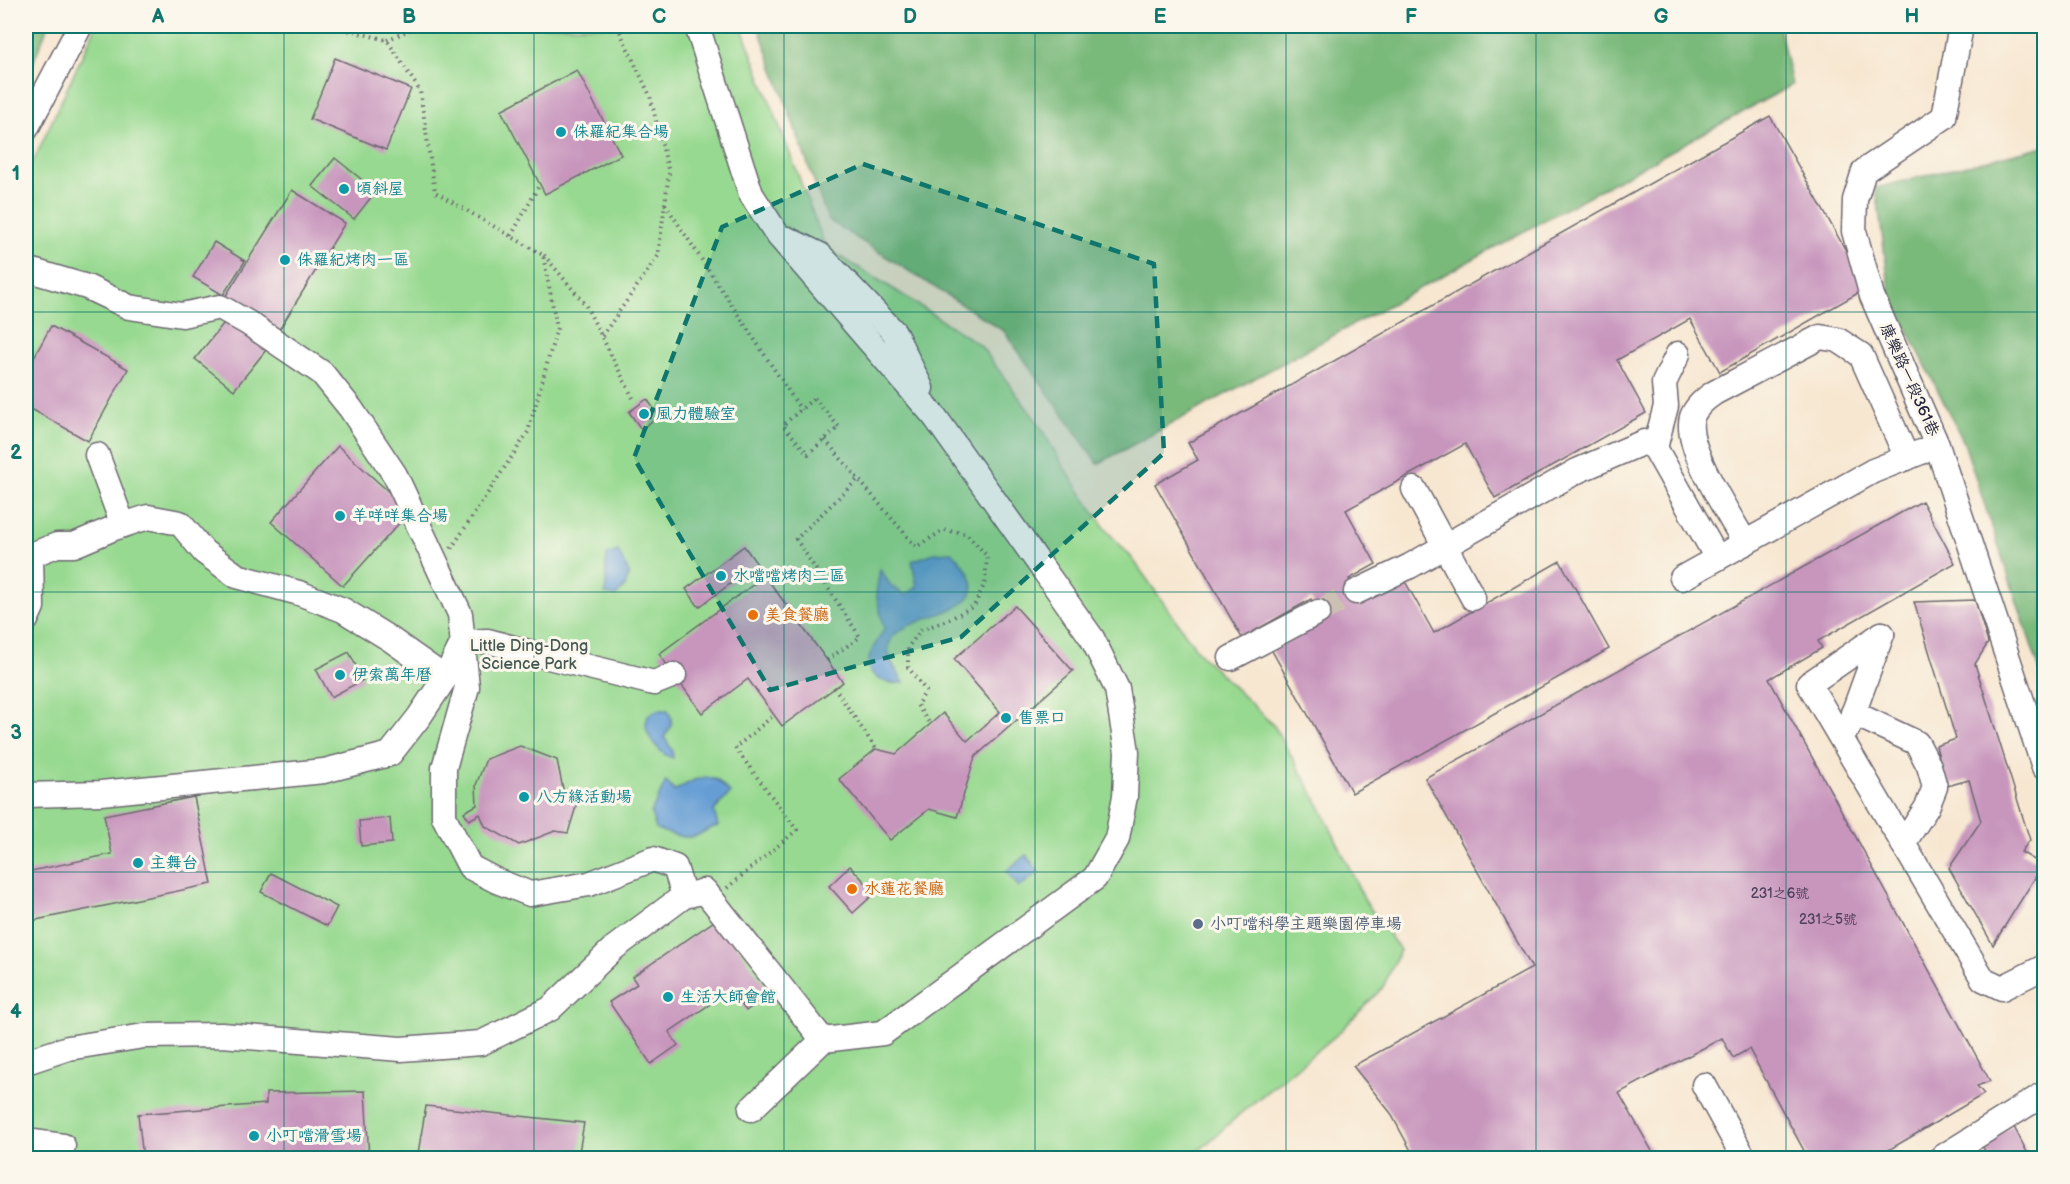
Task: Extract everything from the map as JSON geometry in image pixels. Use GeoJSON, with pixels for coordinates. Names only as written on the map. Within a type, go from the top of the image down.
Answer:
{"type":"FeatureCollection","features":[{"type":"Feature","properties":{"kind":"street"},"geometry":{"type":"LineString","coordinates":[[26,129],[80,26]]}},
{"type":"Feature","properties":{"kind":"street"},"geometry":{"type":"LineString","coordinates":[[698,26],[751,194],[777,234],[935,417],[1092,638],[1117,689],[1127,752],[1125,796],[1117,839],[1095,878],[884,1033],[823,1040],[751,1109]]}},
{"type":"Feature","properties":{"kind":"street","name":"康樂路一段361巷"},"geometry":{"type":"LineString","coordinates":[[1961,26],[1944,117],[1863,171],[1855,200],[1854,231],[1872,296],[1937,445],[2044,767]]}},
{"type":"Feature","properties":{"kind":"street"},"geometry":{"type":"LineString","coordinates":[[26,269],[87,287],[129,307],[182,315],[220,307],[322,374],[351,409],[395,475],[460,614],[467,687],[444,768],[444,817],[470,867],[530,894],[589,884],[653,859],[675,867],[684,896]]}},
{"type":"Feature","properties":{"kind":"street"},"geometry":{"type":"LineString","coordinates":[[1745,543],[1692,442],[1693,414],[1702,401],[1714,393],[1820,338],[1838,340],[1861,355],[1907,458]]}},
{"type":"Feature","properties":{"kind":"street"},"geometry":{"type":"LineString","coordinates":[[1654,448],[1666,406],[1665,383],[1678,354]]}},
{"type":"Feature","properties":{"kind":"street"},"geometry":{"type":"LineString","coordinates":[[1356,592],[1410,566],[1577,471],[1644,442],[1654,448],[1717,558]]}},
{"type":"Feature","properties":{"kind":"street"},"geometry":{"type":"LineString","coordinates":[[1682,578],[1873,471],[1937,445]]}},
{"type":"Feature","properties":{"kind":"street"},"geometry":{"type":"LineString","coordinates":[[97,455],[123,525]]}},
{"type":"Feature","properties":{"kind":"street"},"geometry":{"type":"LineString","coordinates":[[1414,489],[1473,598]]}},
{"type":"Feature","properties":{"kind":"street"},"geometry":{"type":"LineString","coordinates":[[26,620],[32,607],[31,555],[57,545],[74,545],[148,517],[180,523],[204,552],[237,576],[299,593],[343,610],[390,639],[445,678]]}},
{"type":"Feature","properties":{"kind":"street"},"geometry":{"type":"LineString","coordinates":[[1231,658],[1318,612]]}},
{"type":"Feature","properties":{"kind":"street"},"geometry":{"type":"LineString","coordinates":[[1843,742],[1882,634],[1809,684],[1843,742],[1903,844],[1983,979],[2002,988],[2044,967]]}},
{"type":"Feature","properties":{"kind":"street"},"geometry":{"type":"LineString","coordinates":[[463,642],[488,640],[654,683],[674,675]]}},
{"type":"Feature","properties":{"kind":"street"},"geometry":{"type":"LineString","coordinates":[[26,795],[101,793],[324,771],[390,754],[419,717],[445,678],[463,642]]}},
{"type":"Feature","properties":{"kind":"street"},"geometry":{"type":"LineString","coordinates":[[1853,713],[1917,743],[1929,766],[1935,787],[1927,807],[1903,844]]}},
{"type":"Feature","properties":{"kind":"street"},"geometry":{"type":"LineString","coordinates":[[26,1062],[68,1048],[144,1036],[222,1035],[401,1049],[481,1043],[550,1009],[614,948],[684,896],[705,891],[823,1040]]}},
{"type":"Feature","properties":{"kind":"street"},"geometry":{"type":"LineString","coordinates":[[1704,1084],[1744,1158]]}},
{"type":"Feature","properties":{"kind":"street"},"geometry":{"type":"LineString","coordinates":[[1941,1158],[2044,1094]]}},
{"type":"Feature","properties":{"kind":"street"},"geometry":{"type":"LineString","coordinates":[[26,1141],[63,1146]]}},
{"type":"Feature","properties":{"kind":"path"},"geometry":{"type":"LineString","coordinates":[[331,26],[387,40],[418,26]]}},
{"type":"Feature","properties":{"kind":"path"},"geometry":{"type":"LineString","coordinates":[[602,336],[658,256],[669,173],[650,96],[620,32],[611,26]]}},
{"type":"Feature","properties":{"kind":"path"},"geometry":{"type":"LineString","coordinates":[[387,40],[420,91],[435,192],[543,255],[585,304],[633,398]]}},
{"type":"Feature","properties":{"kind":"path"},"geometry":{"type":"LineString","coordinates":[[511,237],[540,184]]}},
{"type":"Feature","properties":{"kind":"path"},"geometry":{"type":"LineString","coordinates":[[665,204],[801,410]]}},
{"type":"Feature","properties":{"kind":"path"},"geometry":{"type":"LineString","coordinates":[[439,567],[528,432],[557,328],[543,255]]}},
{"type":"Feature","properties":{"kind":"path"},"geometry":{"type":"LineString","coordinates":[[814,398],[839,427],[825,440],[808,454],[783,425],[814,398]]}},
{"type":"Feature","properties":{"kind":"path"},"geometry":{"type":"LineString","coordinates":[[825,440],[916,547],[944,530],[967,534],[987,556],[985,583],[974,606],[950,619],[921,630],[908,647],[908,667],[926,691],[917,705],[930,724]]}},
{"type":"Feature","properties":{"kind":"path"},"geometry":{"type":"LineString","coordinates":[[827,660],[860,637],[796,538],[858,479]]}},
{"type":"Feature","properties":{"kind":"path"},"geometry":{"type":"LineString","coordinates":[[834,687],[876,749]]}},
{"type":"Feature","properties":{"kind":"path"},"geometry":{"type":"LineString","coordinates":[[713,900],[797,830],[735,748],[774,715]]}},
{"type":"Feature","properties":{"kind":"highlighted area"},"geometry":{"type":"Polygon","coordinates":[[[863,164],[1154,264],[1164,453],[961,637],[770,690],[634,458],[722,227],[863,164]]]}},
{"type":"Feature","properties":{"kind":"green space"},"geometry":{"type":"Polygon","coordinates":[[[26,26],[48,26],[26,80],[26,26]]]}},
{"type":"Feature","properties":{"kind":"green space","name":"Little Ding-Dong Science Park"},"geometry":{"type":"Polygon","coordinates":[[[96,26],[741,26],[826,248],[980,345],[1038,423],[1065,469],[1107,531],[1132,558],[1199,653],[1274,726],[1320,806],[1365,901],[1400,950],[1383,987],[1339,1033],[1242,1112],[1191,1158],[26,1158],[26,166],[34,160],[96,26]]]}},
{"type":"Feature","properties":{"kind":"green space"},"geometry":{"type":"Polygon","coordinates":[[[758,26],[1779,26],[1792,85],[1098,464],[1004,331],[828,220],[758,26]]]}},
{"type":"Feature","properties":{"kind":"green space"},"geometry":{"type":"Polygon","coordinates":[[[2044,146],[2044,683],[1964,443],[1890,294],[1876,188],[2044,146]]]}},
{"type":"Feature","properties":{"kind":"water"},"geometry":{"type":"Polygon","coordinates":[[[618,551],[629,573],[625,586],[616,596],[605,594],[606,565],[607,555],[618,551]]]}},
{"type":"Feature","properties":{"kind":"water"},"geometry":{"type":"Polygon","coordinates":[[[952,552],[969,574],[972,590],[964,602],[912,624],[897,633],[889,645],[889,655],[904,683],[890,683],[878,678],[873,674],[868,663],[871,652],[884,629],[876,593],[880,569],[891,586],[905,595],[917,587],[912,561],[934,553],[952,552]]]}},
{"type":"Feature","properties":{"kind":"water"},"geometry":{"type":"Polygon","coordinates":[[[657,710],[668,710],[670,714],[671,724],[664,737],[672,750],[673,758],[660,750],[647,730],[648,715],[657,710]]]}},
{"type":"Feature","properties":{"kind":"water"},"geometry":{"type":"Polygon","coordinates":[[[706,777],[717,780],[730,793],[714,811],[718,826],[689,837],[656,829],[651,813],[666,781],[674,791],[694,780],[706,777]]]}},
{"type":"Feature","properties":{"kind":"water"},"geometry":{"type":"Polygon","coordinates":[[[1026,855],[1039,872],[1019,887],[1006,871],[1026,855]]]}},
{"type":"Feature","properties":{"kind":"building"},"geometry":{"type":"Polygon","coordinates":[[[335,58],[411,89],[386,150],[310,119],[335,58]]]}},
{"type":"Feature","properties":{"kind":"building","name":"侏羅紀集合場"},"geometry":{"type":"Polygon","coordinates":[[[577,70],[621,155],[545,194],[501,110],[577,70]]]}},
{"type":"Feature","properties":{"kind":"building"},"geometry":{"type":"Polygon","coordinates":[[[1770,116],[1867,288],[1720,372],[1690,319],[1617,360],[1646,413],[1495,498],[1465,444],[1346,510],[1376,564],[1349,579],[1361,599],[1402,576],[1434,633],[1560,561],[1609,649],[1352,793],[1271,649],[1323,620],[1311,599],[1242,638],[1155,484],[1198,460],[1188,443],[1770,116]]]}},
{"type":"Feature","properties":{"kind":"building","name":"頃斜屋"},"geometry":{"type":"Polygon","coordinates":[[[335,158],[376,191],[354,219],[312,186],[335,158]]]}},
{"type":"Feature","properties":{"kind":"building","name":"侏羅紀烤肉一區"},"geometry":{"type":"Polygon","coordinates":[[[292,190],[345,223],[279,330],[225,297],[292,190]]]}},
{"type":"Feature","properties":{"kind":"building"},"geometry":{"type":"Polygon","coordinates":[[[214,242],[245,261],[223,295],[193,277],[214,242]]]}},
{"type":"Feature","properties":{"kind":"building"},"geometry":{"type":"Polygon","coordinates":[[[227,319],[266,350],[234,390],[195,359],[227,319]]]}},
{"type":"Feature","properties":{"kind":"building"},"geometry":{"type":"Polygon","coordinates":[[[51,326],[128,369],[88,441],[26,406],[26,372],[51,326]]]}},
{"type":"Feature","properties":{"kind":"building","name":"風力體驗室"},"geometry":{"type":"Polygon","coordinates":[[[647,399],[659,416],[641,429],[629,412],[647,399]]]}},
{"type":"Feature","properties":{"kind":"building","name":"羊咩咩集合場"},"geometry":{"type":"Polygon","coordinates":[[[338,446],[410,511],[343,586],[271,522],[338,446]]]}},
{"type":"Feature","properties":{"kind":"building"},"geometry":{"type":"Polygon","coordinates":[[[1922,501],[1955,563],[1818,641],[1822,648],[1769,679],[1990,1081],[1977,1086],[1984,1094],[1875,1158],[1808,1158],[1749,1049],[1733,1058],[1722,1038],[1619,1093],[1656,1158],[1415,1158],[1390,1112],[1353,1066],[1532,968],[1425,778],[1922,501]]]}},
{"type":"Feature","properties":{"kind":"building","name":"水噹噹烤肉二區"},"geometry":{"type":"Polygon","coordinates":[[[744,546],[757,564],[699,607],[686,589],[744,546]]]}},
{"type":"Feature","properties":{"kind":"building","name":"美食餐廳"},"geometry":{"type":"Polygon","coordinates":[[[765,576],[843,682],[782,726],[748,679],[702,713],[659,654],[765,576]]]}},
{"type":"Feature","properties":{"kind":"building"},"geometry":{"type":"Polygon","coordinates":[[[1975,600],[1988,643],[1975,664],[2030,840],[2021,852],[2043,865],[1993,945],[1949,868],[1981,821],[1969,780],[1947,786],[1936,746],[1956,739],[1914,602],[1975,600]]]}},
{"type":"Feature","properties":{"kind":"building","name":"售票口"},"geometry":{"type":"Polygon","coordinates":[[[1015,606],[1073,671],[975,757],[957,817],[929,809],[890,840],[839,779],[876,749],[896,754],[943,713],[967,741],[1000,712],[954,659],[1015,606]]]}},
{"type":"Feature","properties":{"kind":"building","name":"伊索萬年曆"},"geometry":{"type":"Polygon","coordinates":[[[349,652],[363,680],[331,697],[316,669],[349,652]]]}},
{"type":"Feature","properties":{"kind":"building","name":"八方緣活動場"},"geometry":{"type":"Polygon","coordinates":[[[520,746],[557,760],[564,794],[578,800],[568,833],[555,831],[519,845],[485,826],[480,814],[469,820],[464,812],[477,805],[476,785],[486,759],[520,746]]]}},
{"type":"Feature","properties":{"kind":"building","name":"主舞台"},"geometry":{"type":"Polygon","coordinates":[[[194,797],[212,884],[26,922],[26,872],[112,854],[104,815],[194,797]]]}},
{"type":"Feature","properties":{"kind":"building"},"geometry":{"type":"Polygon","coordinates":[[[390,818],[392,843],[361,846],[359,821],[390,818]]]}},
{"type":"Feature","properties":{"kind":"building","name":"水蓮花餐廳"},"geometry":{"type":"Polygon","coordinates":[[[850,866],[875,893],[853,913],[829,886],[850,866]]]}},
{"type":"Feature","properties":{"kind":"building"},"geometry":{"type":"Polygon","coordinates":[[[271,873],[337,907],[327,926],[261,892],[271,873]]]}},
{"type":"Feature","properties":{"kind":"building","name":"生活大師會館"},"geometry":{"type":"Polygon","coordinates":[[[713,922],[721,922],[770,993],[746,1011],[731,990],[669,1032],[678,1045],[651,1064],[609,1002],[637,984],[632,977],[713,922]]]}},
{"type":"Feature","properties":{"kind":"building","name":"小叮噹滑雪場"},"geometry":{"type":"Polygon","coordinates":[[[365,1091],[369,1158],[143,1158],[138,1114],[266,1104],[266,1093],[365,1091]]]}},
{"type":"Feature","properties":{"kind":"building"},"geometry":{"type":"Polygon","coordinates":[[[426,1106],[584,1123],[578,1158],[451,1158],[418,1153],[426,1106]]]}},
{"type":"Feature","properties":{"kind":"building"},"geometry":{"type":"Polygon","coordinates":[[[2013,1125],[2030,1158],[1989,1158],[1980,1142],[2013,1125]]]}},
{"type":"Feature","properties":{"kind":"tunnel"},"geometry":{"type":"LineString","coordinates":[[1318,612],[1356,592]]}},
{"type":"Feature","properties":{"kind":"place","name":"侏羅紀集合場"},"geometry":{"type":"Point","coordinates":[561,132]}},
{"type":"Feature","properties":{"kind":"place","name":"頃斜屋"},"geometry":{"type":"Point","coordinates":[344,189]}},
{"type":"Feature","properties":{"kind":"place","name":"侏羅紀烤肉一區"},"geometry":{"type":"Point","coordinates":[285,260]}},
{"type":"Feature","properties":{"kind":"place","name":"風力體驗室"},"geometry":{"type":"Point","coordinates":[644,414]}},
{"type":"Feature","properties":{"kind":"place","name":"羊咩咩集合場"},"geometry":{"type":"Point","coordinates":[340,516]}},
{"type":"Feature","properties":{"kind":"place","name":"水噹噹烤肉二區"},"geometry":{"type":"Point","coordinates":[721,576]}},
{"type":"Feature","properties":{"kind":"place","name":"美食餐廳"},"geometry":{"type":"Point","coordinates":[753,615]}},
{"type":"Feature","properties":{"kind":"place","name":"伊索萬年曆"},"geometry":{"type":"Point","coordinates":[340,675]}},
{"type":"Feature","properties":{"kind":"place","name":"售票口"},"geometry":{"type":"Point","coordinates":[1006,718]}},
{"type":"Feature","properties":{"kind":"place","name":"八方緣活動場"},"geometry":{"type":"Point","coordinates":[524,797]}},
{"type":"Feature","properties":{"kind":"place","name":"主舞台"},"geometry":{"type":"Point","coordinates":[138,863]}},
{"type":"Feature","properties":{"kind":"place","name":"水蓮花餐廳"},"geometry":{"type":"Point","coordinates":[852,889]}},
{"type":"Feature","properties":{"kind":"place","name":"小叮噹科學主題樂園停車場"},"geometry":{"type":"Point","coordinates":[1198,924]}},
{"type":"Feature","properties":{"kind":"place","name":"生活大師會館"},"geometry":{"type":"Point","coordinates":[668,997]}},
{"type":"Feature","properties":{"kind":"place","name":"小叮噹滑雪場"},"geometry":{"type":"Point","coordinates":[254,1136]}}]}
